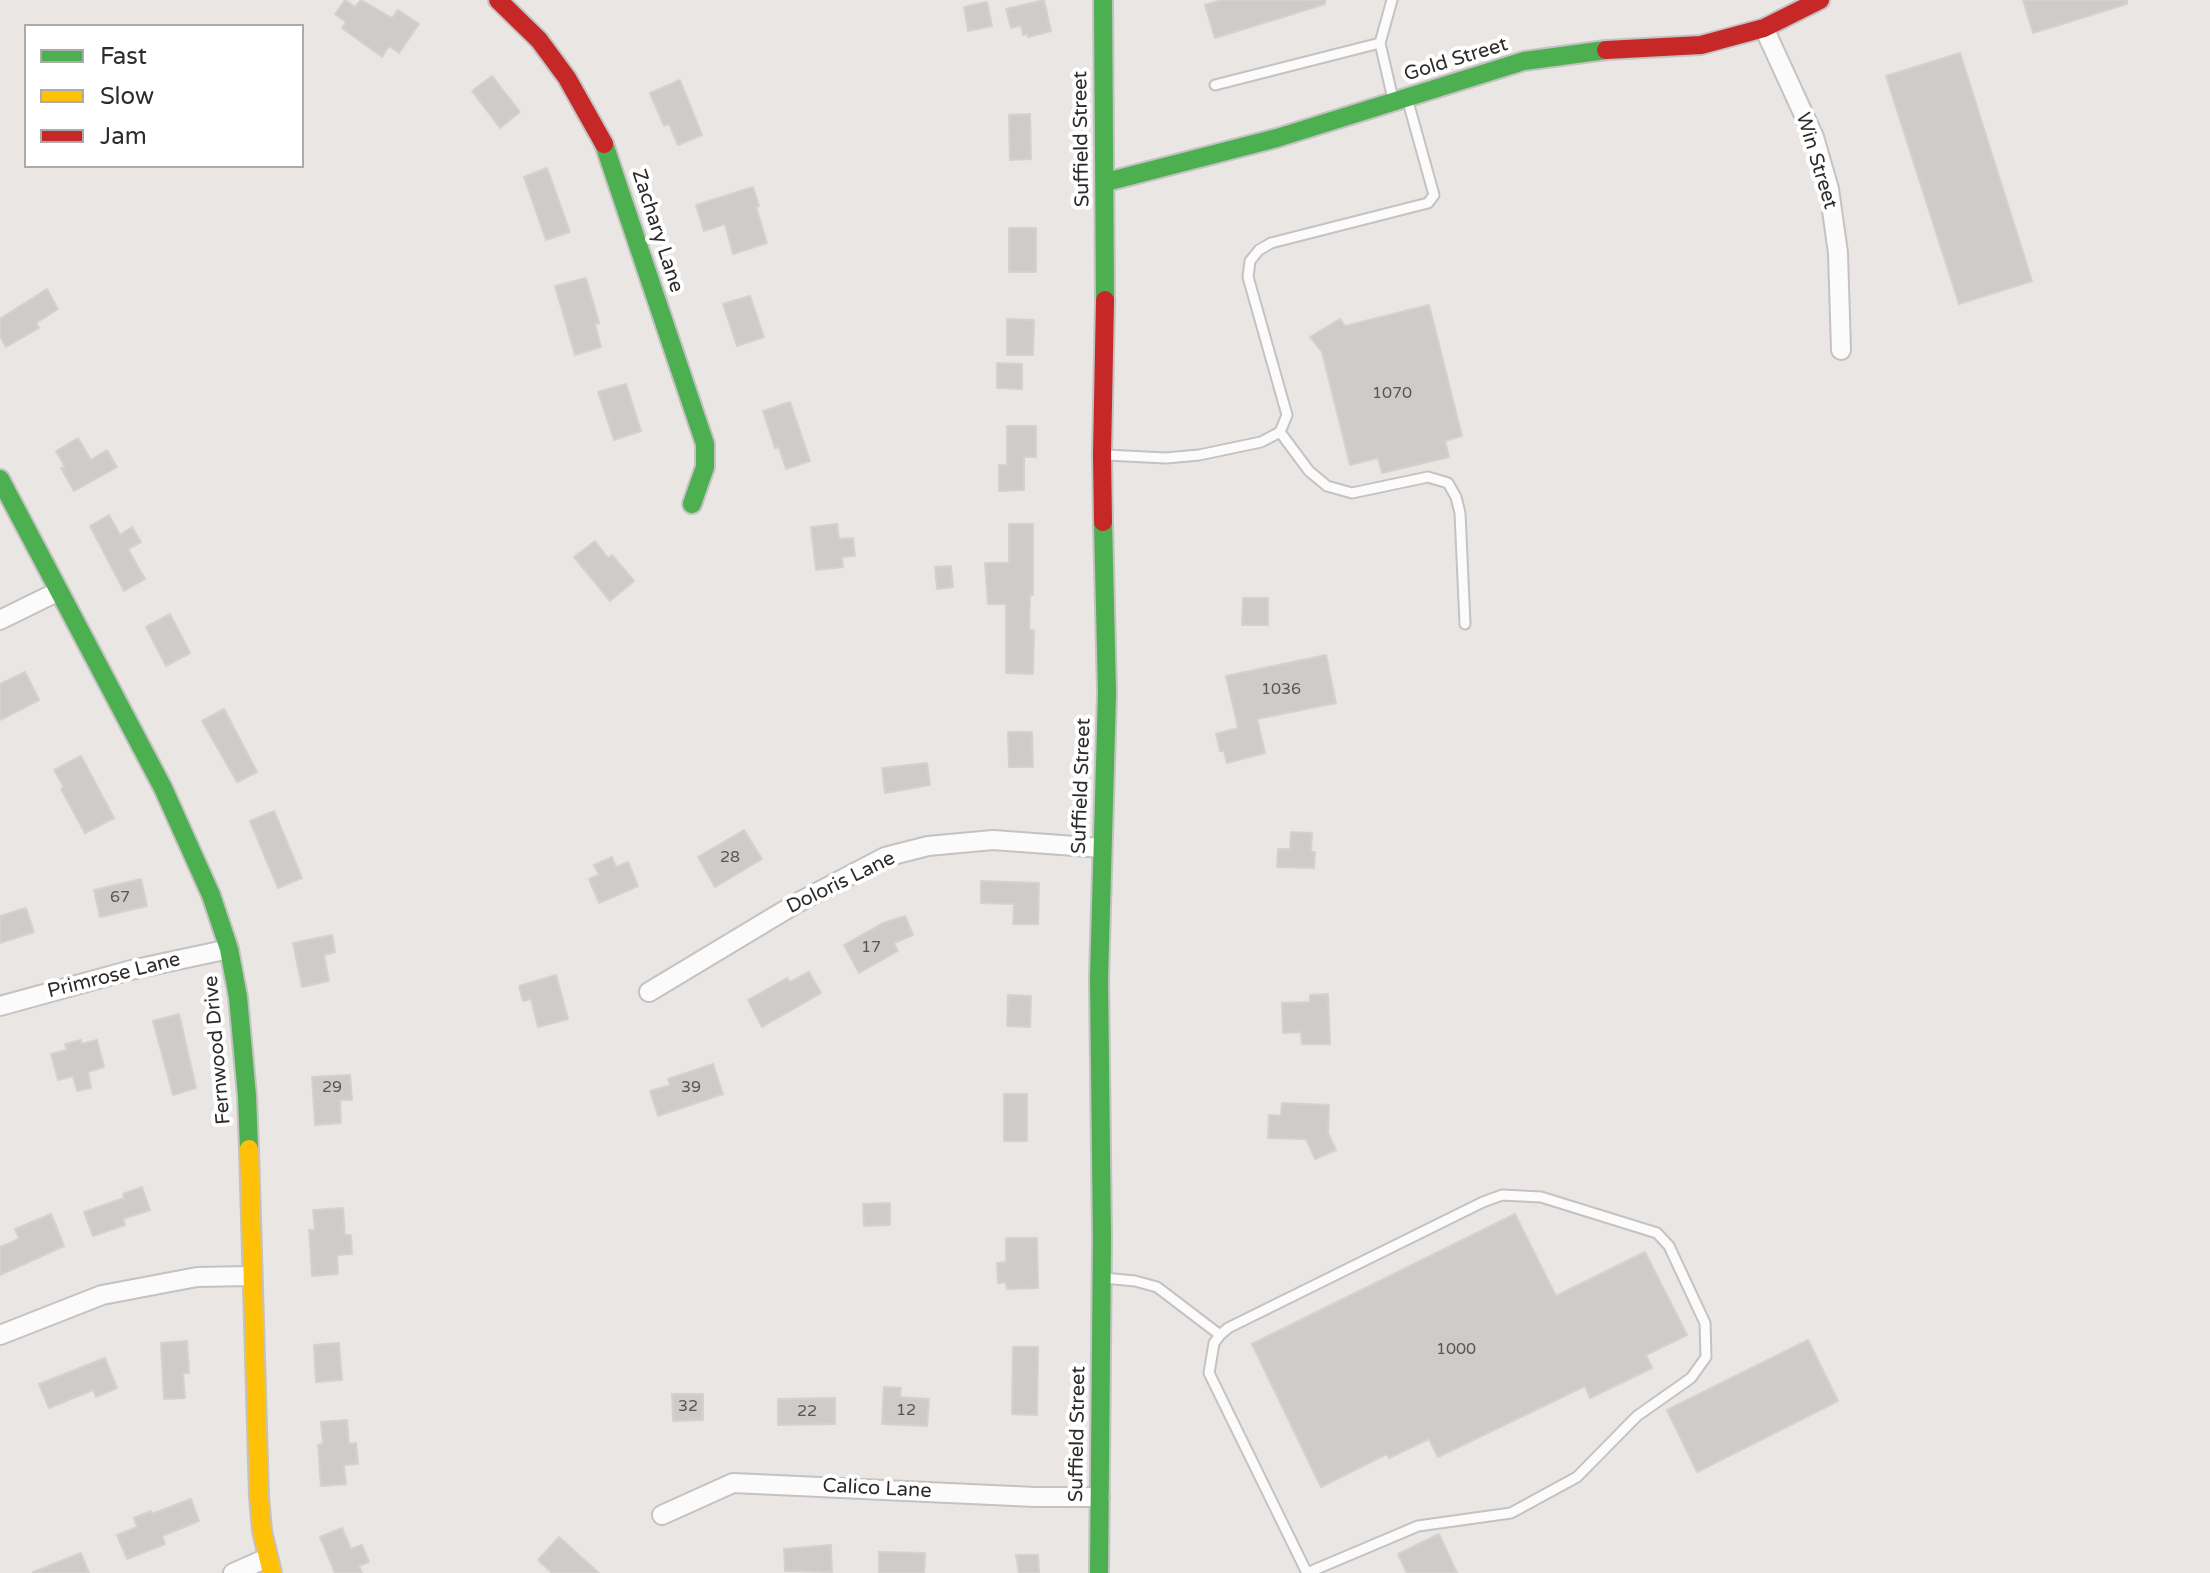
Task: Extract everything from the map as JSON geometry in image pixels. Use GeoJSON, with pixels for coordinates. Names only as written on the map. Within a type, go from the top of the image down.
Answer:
{"type":"FeatureCollection","features":[{"type":"Feature","properties":{"kind":"street","name":"Zachary Lane"},"geometry":{"type":"LineString","coordinates":[[498,0],[539,40],[567,78],[609,156],[705,444],[705,467],[692,504]]}},
{"type":"Feature","properties":{"kind":"street","name":"Suffield Street"},"geometry":{"type":"LineString","coordinates":[[1099,1573],[1102,1278],[1099,978],[1107,693],[1102,455],[1106,182],[1103,0]]}},
{"type":"Feature","properties":{"kind":"street","name":"Gold Street"},"geometry":{"type":"LineString","coordinates":[[1106,182],[1277,138],[1524,61],[1596,51],[1701,45],[1764,28],[1820,0]]}},
{"type":"Feature","properties":{"kind":"street","name":"Win Street"},"geometry":{"type":"LineString","coordinates":[[1764,28],[1814,137],[1829,189],[1838,253],[1841,350]]}},
{"type":"Feature","properties":{"kind":"street","name":"Fernwood Drive"},"geometry":{"type":"LineString","coordinates":[[0,479],[188,840],[229,949],[238,997],[247,1096],[259,1496],[270,1566]]}},
{"type":"Feature","properties":{"kind":"street"},"geometry":{"type":"LineString","coordinates":[[0,620],[59,591]]}},
{"type":"Feature","properties":{"kind":"street","name":"Doloris Lane"},"geometry":{"type":"LineString","coordinates":[[649,992],[797,903],[885,857],[928,846],[993,840],[1102,848]]}},
{"type":"Feature","properties":{"kind":"street","name":"Primrose Lane"},"geometry":{"type":"LineString","coordinates":[[0,1006],[131,970],[229,949]]}},
{"type":"Feature","properties":{"kind":"street"},"geometry":{"type":"LineString","coordinates":[[0,1335],[102,1295],[197,1277],[251,1276]]}},
{"type":"Feature","properties":{"kind":"street","name":"Calico Lane"},"geometry":{"type":"LineString","coordinates":[[662,1515],[733,1483],[1035,1497],[1100,1497]]}},
{"type":"Feature","properties":{"kind":"street"},"geometry":{"type":"LineString","coordinates":[[233,1573],[270,1566]]}},
{"type":"Feature","properties":{"kind":"lane"},"geometry":{"type":"LineString","coordinates":[[1102,455],[1166,458],[1199,455],[1261,442],[1280,432],[1287,415],[1248,277],[1250,261],[1259,250],[1271,243],[1428,203],[1434,195],[1380,43],[1392,0]]}},
{"type":"Feature","properties":{"kind":"lane"},"geometry":{"type":"LineString","coordinates":[[1215,85],[1380,43]]}},
{"type":"Feature","properties":{"kind":"lane"},"geometry":{"type":"LineString","coordinates":[[1280,432],[1309,471],[1327,486],[1352,493],[1428,477],[1448,483],[1460,513],[1465,624]]}},
{"type":"Feature","properties":{"kind":"lane"},"geometry":{"type":"LineString","coordinates":[[1502,1195],[1541,1197],[1657,1233],[1669,1246],[1705,1323],[1706,1357],[1691,1378],[1637,1416],[1577,1477],[1511,1513],[1418,1526],[1307,1573],[1209,1373],[1214,1343],[1220,1335],[1228,1328],[1502,1195]]}},
{"type":"Feature","properties":{"kind":"lane"},"geometry":{"type":"LineString","coordinates":[[1102,1278],[1157,1287],[1220,1335]]}},
{"type":"Feature","properties":{"kind":"building"},"geometry":{"type":"Polygon","coordinates":[[[345,0],[355,7],[361,0],[392,18],[398,10],[419,24],[399,53],[389,46],[382,57],[342,28],[346,22],[335,14],[345,0]]]}},
{"type":"Feature","properties":{"kind":"building"},"geometry":{"type":"Polygon","coordinates":[[[1044,0],[1051,31],[1028,37],[1027,34],[1023,35],[1021,25],[1011,28],[1006,9],[1044,0]]]}},
{"type":"Feature","properties":{"kind":"building"},"geometry":{"type":"Polygon","coordinates":[[[1221,0],[1325,0],[1325,4],[1215,38],[1205,5],[1221,0]]]}},
{"type":"Feature","properties":{"kind":"building"},"geometry":{"type":"Polygon","coordinates":[[[2023,0],[2127,0],[2127,4],[2033,33],[2023,0]]]}},
{"type":"Feature","properties":{"kind":"building"},"geometry":{"type":"Polygon","coordinates":[[[987,2],[992,26],[968,31],[964,7],[987,2]]]}},
{"type":"Feature","properties":{"kind":"building"},"geometry":{"type":"Polygon","coordinates":[[[1960,53],[2032,281],[1959,304],[1886,76],[1960,53]]]}},
{"type":"Feature","properties":{"kind":"building"},"geometry":{"type":"Polygon","coordinates":[[[492,76],[520,112],[500,128],[472,91],[492,76]]]}},
{"type":"Feature","properties":{"kind":"building"},"geometry":{"type":"Polygon","coordinates":[[[680,80],[702,135],[678,145],[669,124],[664,126],[650,93],[680,80]]]}},
{"type":"Feature","properties":{"kind":"building"},"geometry":{"type":"Polygon","coordinates":[[[1030,114],[1031,159],[1010,160],[1009,115],[1030,114]]]}},
{"type":"Feature","properties":{"kind":"building"},"geometry":{"type":"Polygon","coordinates":[[[547,168],[570,232],[546,240],[524,177],[547,168]]]}},
{"type":"Feature","properties":{"kind":"building"},"geometry":{"type":"Polygon","coordinates":[[[753,187],[767,243],[733,254],[725,224],[704,231],[696,205],[753,187]]]}},
{"type":"Feature","properties":{"kind":"building"},"geometry":{"type":"Polygon","coordinates":[[[1009,228],[1036,228],[1036,272],[1009,272],[1009,228]]]}},
{"type":"Feature","properties":{"kind":"building"},"geometry":{"type":"Polygon","coordinates":[[[586,278],[599,323],[595,324],[601,347],[575,355],[555,286],[586,278]]]}},
{"type":"Feature","properties":{"kind":"building"},"geometry":{"type":"Polygon","coordinates":[[[47,289],[58,309],[36,323],[39,328],[6,347],[0,336],[0,319],[47,289]]]}},
{"type":"Feature","properties":{"kind":"building"},"geometry":{"type":"Polygon","coordinates":[[[750,296],[764,337],[737,346],[723,304],[750,296]]]}},
{"type":"Feature","properties":{"kind":"building"},"geometry":{"type":"Polygon","coordinates":[[[1429,305],[1462,436],[1445,441],[1449,457],[1382,473],[1378,458],[1350,465],[1322,352],[1310,337],[1340,319],[1345,326],[1429,305]]]}},
{"type":"Feature","properties":{"kind":"building"},"geometry":{"type":"Polygon","coordinates":[[[1007,319],[1034,320],[1033,355],[1007,355],[1007,319]]]}},
{"type":"Feature","properties":{"kind":"building"},"geometry":{"type":"Polygon","coordinates":[[[997,363],[1022,364],[1022,389],[997,388],[997,363]]]}},
{"type":"Feature","properties":{"kind":"building"},"geometry":{"type":"Polygon","coordinates":[[[626,384],[641,431],[614,440],[598,392],[626,384]]]}},
{"type":"Feature","properties":{"kind":"building"},"geometry":{"type":"Polygon","coordinates":[[[790,402],[810,461],[786,469],[779,447],[775,448],[763,411],[790,402]]]}},
{"type":"Feature","properties":{"kind":"building"},"geometry":{"type":"Polygon","coordinates":[[[1007,426],[1036,426],[1036,457],[1024,457],[1024,490],[999,491],[999,465],[1007,465],[1007,426]]]}},
{"type":"Feature","properties":{"kind":"building"},"geometry":{"type":"Polygon","coordinates":[[[78,438],[91,460],[107,450],[117,467],[74,491],[61,468],[65,467],[56,451],[78,438]]]}},
{"type":"Feature","properties":{"kind":"building"},"geometry":{"type":"Polygon","coordinates":[[[109,515],[120,535],[132,527],[141,542],[128,549],[145,579],[124,591],[90,526],[109,515]]]}},
{"type":"Feature","properties":{"kind":"building"},"geometry":{"type":"Polygon","coordinates":[[[837,524],[839,539],[853,538],[855,556],[842,557],[843,567],[816,570],[811,527],[837,524]]]}},
{"type":"Feature","properties":{"kind":"building"},"geometry":{"type":"Polygon","coordinates":[[[1009,524],[1033,524],[1033,595],[1030,595],[1029,630],[1034,630],[1033,674],[1006,673],[1006,604],[988,604],[985,563],[1009,563],[1009,524]]]}},
{"type":"Feature","properties":{"kind":"building"},"geometry":{"type":"Polygon","coordinates":[[[595,541],[608,558],[612,555],[634,581],[610,601],[574,557],[595,541]]]}},
{"type":"Feature","properties":{"kind":"building"},"geometry":{"type":"Polygon","coordinates":[[[951,566],[953,587],[937,589],[935,567],[951,566]]]}},
{"type":"Feature","properties":{"kind":"building"},"geometry":{"type":"Polygon","coordinates":[[[1243,598],[1268,598],[1268,625],[1242,625],[1243,598]]]}},
{"type":"Feature","properties":{"kind":"building"},"geometry":{"type":"Polygon","coordinates":[[[170,614],[190,653],[166,666],[146,627],[170,614]]]}},
{"type":"Feature","properties":{"kind":"building"},"geometry":{"type":"Polygon","coordinates":[[[1326,655],[1336,703],[1257,719],[1265,753],[1227,763],[1216,734],[1238,728],[1226,676],[1326,655]]]}},
{"type":"Feature","properties":{"kind":"building"},"geometry":{"type":"Polygon","coordinates":[[[25,672],[39,700],[0,720],[0,684],[25,672]]]}},
{"type":"Feature","properties":{"kind":"building"},"geometry":{"type":"Polygon","coordinates":[[[224,709],[257,772],[237,782],[202,721],[224,709]]]}},
{"type":"Feature","properties":{"kind":"building"},"geometry":{"type":"Polygon","coordinates":[[[1008,732],[1032,732],[1033,767],[1009,767],[1008,732]]]}},
{"type":"Feature","properties":{"kind":"building"},"geometry":{"type":"Polygon","coordinates":[[[81,756],[114,818],[85,833],[54,770],[81,756]]]}},
{"type":"Feature","properties":{"kind":"building"},"geometry":{"type":"Polygon","coordinates":[[[927,763],[930,785],[885,793],[882,768],[927,763]]]}},
{"type":"Feature","properties":{"kind":"building"},"geometry":{"type":"Polygon","coordinates":[[[274,811],[302,878],[278,888],[250,821],[274,811]]]}},
{"type":"Feature","properties":{"kind":"building"},"geometry":{"type":"Polygon","coordinates":[[[744,830],[762,859],[715,887],[698,857],[744,830]]]}},
{"type":"Feature","properties":{"kind":"building"},"geometry":{"type":"Polygon","coordinates":[[[1291,832],[1312,833],[1314,868],[1277,867],[1278,849],[1290,849],[1291,832]]]}},
{"type":"Feature","properties":{"kind":"building"},"geometry":{"type":"Polygon","coordinates":[[[612,857],[616,867],[628,862],[638,886],[599,903],[589,879],[599,875],[594,865],[612,857]]]}},
{"type":"Feature","properties":{"kind":"building"},"geometry":{"type":"Polygon","coordinates":[[[141,879],[147,906],[100,917],[94,890],[141,879]]]}},
{"type":"Feature","properties":{"kind":"building"},"geometry":{"type":"Polygon","coordinates":[[[981,881],[1039,883],[1038,924],[1013,924],[1014,904],[981,903],[981,881]]]}},
{"type":"Feature","properties":{"kind":"building"},"geometry":{"type":"Polygon","coordinates":[[[26,908],[34,932],[0,943],[0,916],[26,908]]]}},
{"type":"Feature","properties":{"kind":"building"},"geometry":{"type":"Polygon","coordinates":[[[905,916],[913,935],[894,943],[898,951],[859,973],[844,945],[883,923],[905,916]]]}},
{"type":"Feature","properties":{"kind":"building"},"geometry":{"type":"Polygon","coordinates":[[[332,935],[335,952],[324,955],[329,981],[302,987],[293,943],[332,935]]]}},
{"type":"Feature","properties":{"kind":"building"},"geometry":{"type":"Polygon","coordinates":[[[809,972],[821,993],[762,1027],[748,1000],[787,978],[790,982],[809,972]]]}},
{"type":"Feature","properties":{"kind":"building"},"geometry":{"type":"Polygon","coordinates":[[[556,975],[568,1019],[538,1027],[531,999],[523,1001],[519,986],[556,975]]]}},
{"type":"Feature","properties":{"kind":"building"},"geometry":{"type":"Polygon","coordinates":[[[1328,994],[1330,1044],[1302,1044],[1301,1032],[1283,1033],[1282,1003],[1310,1002],[1310,995],[1328,994]]]}},
{"type":"Feature","properties":{"kind":"building"},"geometry":{"type":"Polygon","coordinates":[[[1008,995],[1031,996],[1030,1027],[1007,1026],[1008,995]]]}},
{"type":"Feature","properties":{"kind":"building"},"geometry":{"type":"Polygon","coordinates":[[[179,1014],[196,1088],[173,1095],[153,1021],[179,1014]]]}},
{"type":"Feature","properties":{"kind":"building"},"geometry":{"type":"Polygon","coordinates":[[[81,1040],[81,1044],[97,1040],[104,1067],[88,1072],[91,1088],[77,1091],[73,1076],[58,1080],[51,1054],[67,1050],[65,1044],[81,1040]]]}},
{"type":"Feature","properties":{"kind":"building"},"geometry":{"type":"Polygon","coordinates":[[[713,1064],[723,1094],[658,1116],[650,1091],[670,1085],[668,1079],[713,1064]]]}},
{"type":"Feature","properties":{"kind":"building"},"geometry":{"type":"Polygon","coordinates":[[[350,1075],[352,1100],[340,1100],[341,1123],[315,1125],[312,1077],[350,1075]]]}},
{"type":"Feature","properties":{"kind":"building"},"geometry":{"type":"Polygon","coordinates":[[[1004,1094],[1027,1094],[1027,1141],[1004,1141],[1004,1094]]]}},
{"type":"Feature","properties":{"kind":"building"},"geometry":{"type":"Polygon","coordinates":[[[1282,1103],[1329,1105],[1328,1133],[1336,1150],[1315,1159],[1306,1139],[1268,1138],[1269,1115],[1281,1116],[1282,1103]]]}},
{"type":"Feature","properties":{"kind":"building"},"geometry":{"type":"Polygon","coordinates":[[[142,1187],[150,1210],[123,1219],[125,1225],[93,1236],[84,1212],[124,1198],[123,1194],[142,1187]]]}},
{"type":"Feature","properties":{"kind":"building"},"geometry":{"type":"Polygon","coordinates":[[[890,1203],[890,1225],[864,1226],[863,1204],[890,1203]]]}},
{"type":"Feature","properties":{"kind":"building"},"geometry":{"type":"Polygon","coordinates":[[[343,1208],[345,1235],[351,1235],[352,1254],[337,1255],[338,1274],[312,1276],[309,1230],[315,1230],[313,1210],[343,1208]]]}},
{"type":"Feature","properties":{"kind":"building"},"geometry":{"type":"Polygon","coordinates":[[[51,1214],[64,1246],[0,1275],[0,1247],[19,1239],[15,1229],[51,1214]]]}},
{"type":"Feature","properties":{"kind":"building"},"geometry":{"type":"Polygon","coordinates":[[[1515,1214],[1556,1296],[1645,1252],[1687,1335],[1646,1355],[1652,1368],[1590,1398],[1585,1386],[1438,1457],[1429,1439],[1389,1458],[1387,1454],[1321,1487],[1252,1344],[1515,1214]]]}},
{"type":"Feature","properties":{"kind":"building"},"geometry":{"type":"Polygon","coordinates":[[[1006,1238],[1037,1238],[1038,1288],[1007,1289],[1006,1282],[998,1283],[997,1263],[1006,1262],[1006,1238]]]}},
{"type":"Feature","properties":{"kind":"building"},"geometry":{"type":"Polygon","coordinates":[[[1808,1340],[1838,1401],[1697,1472],[1667,1410],[1808,1340]]]}},
{"type":"Feature","properties":{"kind":"building"},"geometry":{"type":"Polygon","coordinates":[[[187,1341],[189,1373],[183,1373],[185,1398],[164,1399],[161,1343],[187,1341]]]}},
{"type":"Feature","properties":{"kind":"building"},"geometry":{"type":"Polygon","coordinates":[[[339,1343],[342,1380],[316,1382],[314,1345],[339,1343]]]}},
{"type":"Feature","properties":{"kind":"building"},"geometry":{"type":"Polygon","coordinates":[[[1013,1347],[1038,1347],[1037,1415],[1012,1414],[1013,1347]]]}},
{"type":"Feature","properties":{"kind":"building"},"geometry":{"type":"Polygon","coordinates":[[[105,1358],[117,1388],[96,1397],[93,1390],[49,1408],[39,1384],[105,1358]]]}},
{"type":"Feature","properties":{"kind":"building"},"geometry":{"type":"Polygon","coordinates":[[[884,1387],[901,1388],[900,1397],[929,1399],[927,1426],[882,1424],[884,1387]]]}},
{"type":"Feature","properties":{"kind":"building"},"geometry":{"type":"Polygon","coordinates":[[[672,1394],[703,1394],[703,1420],[673,1421],[672,1394]]]}},
{"type":"Feature","properties":{"kind":"building"},"geometry":{"type":"Polygon","coordinates":[[[835,1398],[835,1424],[778,1425],[778,1399],[835,1398]]]}},
{"type":"Feature","properties":{"kind":"building"},"geometry":{"type":"Polygon","coordinates":[[[347,1420],[349,1444],[356,1443],[358,1464],[344,1465],[346,1484],[321,1486],[318,1445],[323,1444],[321,1422],[347,1420]]]}},
{"type":"Feature","properties":{"kind":"building"},"geometry":{"type":"Polygon","coordinates":[[[191,1499],[199,1521],[162,1536],[165,1544],[127,1559],[117,1535],[137,1527],[134,1518],[191,1499]]]}},
{"type":"Feature","properties":{"kind":"building"},"geometry":{"type":"Polygon","coordinates":[[[342,1528],[351,1549],[362,1545],[369,1562],[359,1566],[362,1573],[335,1573],[320,1537],[342,1528]]]}},
{"type":"Feature","properties":{"kind":"building"},"geometry":{"type":"Polygon","coordinates":[[[1439,1534],[1457,1573],[1407,1573],[1398,1554],[1439,1534]]]}},
{"type":"Feature","properties":{"kind":"building"},"geometry":{"type":"Polygon","coordinates":[[[559,1537],[599,1573],[552,1573],[538,1560],[559,1537]]]}},
{"type":"Feature","properties":{"kind":"building"},"geometry":{"type":"Polygon","coordinates":[[[831,1545],[832,1572],[785,1571],[784,1549],[831,1545]]]}},
{"type":"Feature","properties":{"kind":"building"},"geometry":{"type":"Polygon","coordinates":[[[879,1552],[925,1553],[924,1573],[879,1573],[879,1552]]]}},
{"type":"Feature","properties":{"kind":"building"},"geometry":{"type":"Polygon","coordinates":[[[81,1553],[89,1573],[33,1573],[33,1572],[81,1553]]]}},
{"type":"Feature","properties":{"kind":"building"},"geometry":{"type":"Polygon","coordinates":[[[1016,1555],[1038,1555],[1039,1573],[1019,1573],[1016,1555]]]}},
{"type":"Feature","properties":{"kind":"traffic: fast"},"geometry":{"type":"LineString","coordinates":[[1103,0],[1105,300]]}},
{"type":"Feature","properties":{"kind":"traffic: fast"},"geometry":{"type":"LineString","coordinates":[[1106,182],[1277,138],[1524,61],[1606,50]]}},
{"type":"Feature","properties":{"kind":"traffic: fast"},"geometry":{"type":"LineString","coordinates":[[604,144],[705,444],[705,467],[692,504]]}},
{"type":"Feature","properties":{"kind":"traffic: fast"},"geometry":{"type":"LineString","coordinates":[[0,479],[163,788],[211,895],[229,949],[238,997],[249,1149]]}},
{"type":"Feature","properties":{"kind":"traffic: fast"},"geometry":{"type":"LineString","coordinates":[[1099,1573],[1102,1239],[1099,978],[1107,693],[1103,522]]}},
{"type":"Feature","properties":{"kind":"traffic: slow"},"geometry":{"type":"LineString","coordinates":[[249,1149],[259,1496],[262,1531],[272,1573]]}},
{"type":"Feature","properties":{"kind":"traffic: jam"},"geometry":{"type":"LineString","coordinates":[[498,0],[539,40],[567,78],[604,144]]}},
{"type":"Feature","properties":{"kind":"traffic: jam"},"geometry":{"type":"LineString","coordinates":[[1606,50],[1701,45],[1764,28],[1820,0]]}},
{"type":"Feature","properties":{"kind":"traffic: jam"},"geometry":{"type":"LineString","coordinates":[[1103,522],[1105,300]]}}]}
